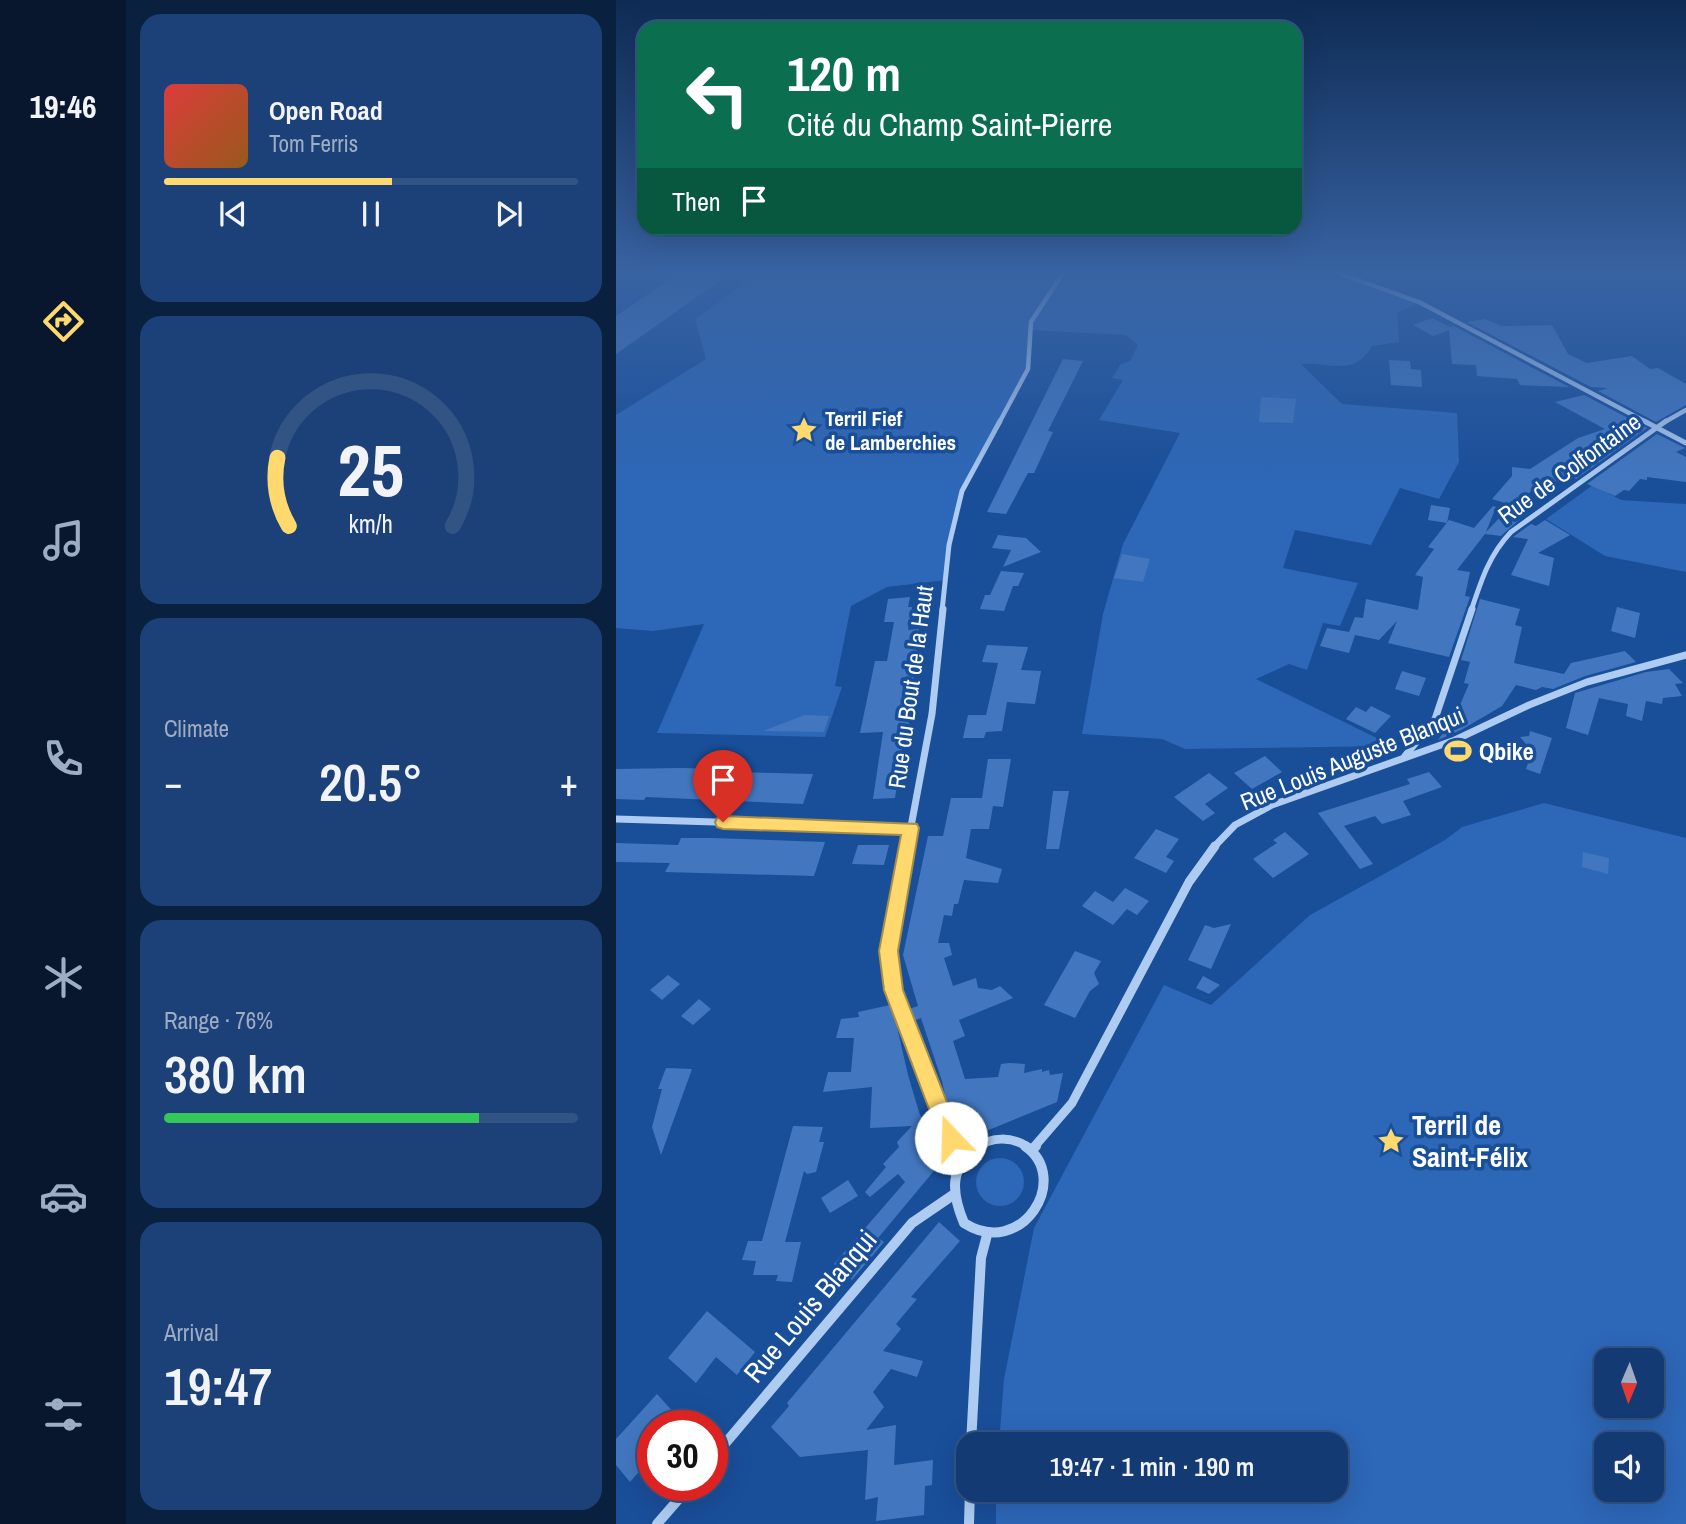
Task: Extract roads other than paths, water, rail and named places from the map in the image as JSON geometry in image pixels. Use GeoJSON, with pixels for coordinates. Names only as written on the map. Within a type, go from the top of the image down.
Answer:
{"type":"FeatureCollection","features":[{"type":"Feature","properties":{"kind":"street","name":"Rue du Bout de la Haut"},"geometry":{"type":"LineString","coordinates":[[960,1163],[894,990],[888,951],[932,714],[949,545],[957,510],[962,491],[1028,369],[1030,344]]}},
{"type":"Feature","properties":{"kind":"street"},"geometry":{"type":"LineString","coordinates":[[1498,344],[1686,443]]}},
{"type":"Feature","properties":{"kind":"street","name":"Rue de Colfontaine"},"geometry":{"type":"LineString","coordinates":[[1404,758],[1435,719],[1440,708],[1485,569],[1495,549],[1532,515],[1654,428],[1686,410]]}},
{"type":"Feature","properties":{"kind":"street","name":"Rue Louis Auguste Blanqui"},"geometry":{"type":"LineString","coordinates":[[1033,1149],[1072,1103],[1189,882],[1219,841],[1235,825],[1272,805],[1455,740],[1529,705],[1587,682],[1686,655]]}},
{"type":"Feature","properties":{"kind":"street"},"geometry":{"type":"LineString","coordinates":[[616,819],[911,828]]}},
{"type":"Feature","properties":{"kind":"street"},"geometry":{"type":"LineString","coordinates":[[994,1138],[1011,1138],[1033,1149],[1041,1161],[1045,1178],[1042,1195],[1027,1218],[1000,1233],[987,1235],[964,1223],[953,1195],[954,1177],[960,1163],[979,1144],[994,1138]]}},
{"type":"Feature","properties":{"kind":"street","name":"Rue Louis Blanqui"},"geometry":{"type":"LineString","coordinates":[[728,1440],[912,1223],[953,1195]]}},
{"type":"Feature","properties":{"kind":"street"},"geometry":{"type":"LineString","coordinates":[[972,1432],[981,1258],[987,1235]]}},
{"type":"Feature","properties":{"kind":"street"},"geometry":{"type":"LineString","coordinates":[[657,1524],[677,1501]]}},
{"type":"Feature","properties":{"kind":"street"},"geometry":{"type":"LineString","coordinates":[[969,1524],[970,1502]]}},
{"type":"Feature","properties":{"kind":"place","name":"Terril Fief de Lamberchies"},"geometry":{"type":"Point","coordinates":[804,430]}},
{"type":"Feature","properties":{"kind":"place","name":"Qbike"},"geometry":{"type":"Point","coordinates":[1458,751]}},
{"type":"Feature","properties":{"kind":"place","name":"Terril de Saint-Félix"},"geometry":{"type":"Point","coordinates":[1391,1141]}}]}
